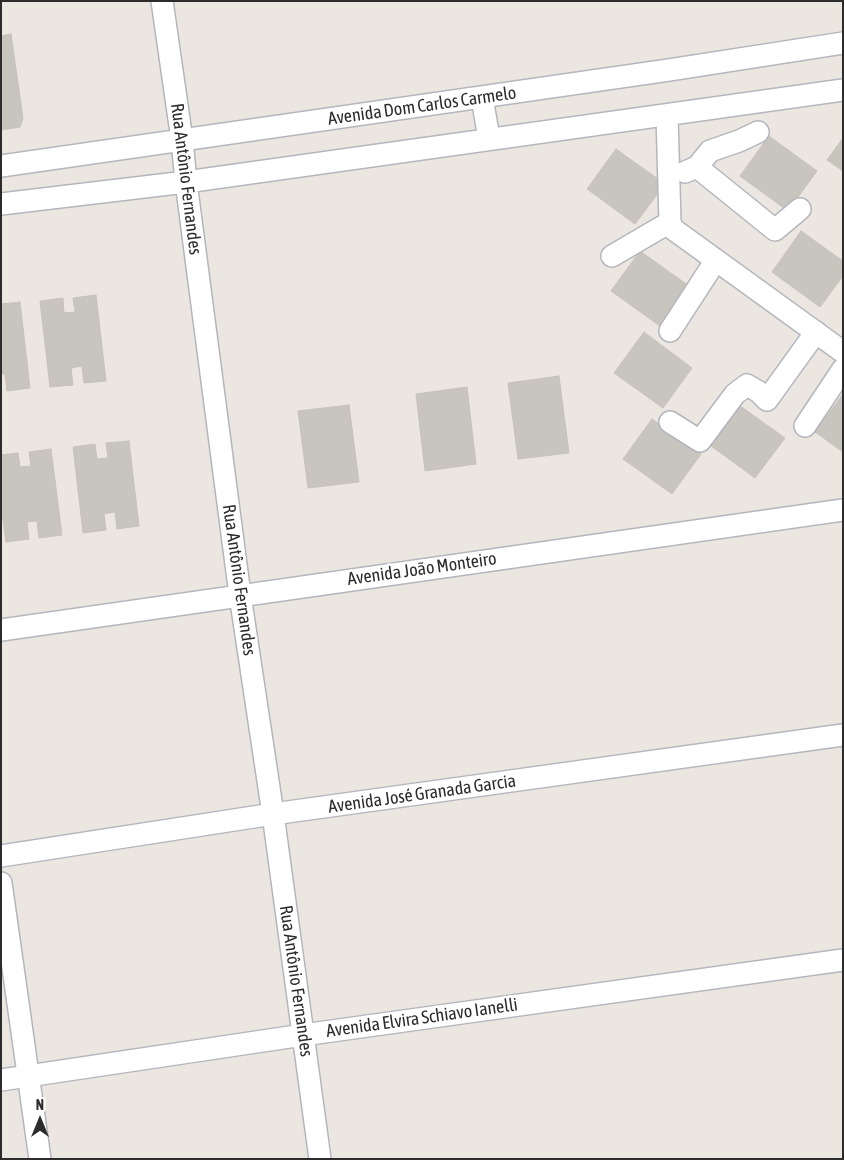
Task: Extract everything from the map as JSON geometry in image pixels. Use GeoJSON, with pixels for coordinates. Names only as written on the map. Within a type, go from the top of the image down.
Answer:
{"type":"FeatureCollection","features":[{"type":"Feature","properties":{"kind":"street","name":"Rua Antônio Fernandes"},"geometry":{"type":"LineString","coordinates":[[162,1],[182,140],[240,595],[273,814],[320,1159]]}},
{"type":"Feature","properties":{"kind":"street","name":"Avenida Dom Carlos Carmelo"},"geometry":{"type":"LineString","coordinates":[[1,166],[669,70],[843,43]]}},
{"type":"Feature","properties":{"kind":"street"},"geometry":{"type":"LineString","coordinates":[[1,204],[186,182],[843,90]]}},
{"type":"Feature","properties":{"kind":"street"},"geometry":{"type":"LineString","coordinates":[[482,97],[489,139]]}},
{"type":"Feature","properties":{"kind":"street"},"geometry":{"type":"LineString","coordinates":[[667,115],[670,222],[673,229],[843,352]]}},
{"type":"Feature","properties":{"kind":"street"},"geometry":{"type":"LineString","coordinates":[[668,179],[697,167],[710,151],[739,142],[758,132]]}},
{"type":"Feature","properties":{"kind":"street"},"geometry":{"type":"LineString","coordinates":[[697,167],[775,230],[800,209]]}},
{"type":"Feature","properties":{"kind":"street"},"geometry":{"type":"LineString","coordinates":[[612,256],[670,222]]}},
{"type":"Feature","properties":{"kind":"street"},"geometry":{"type":"LineString","coordinates":[[670,331],[716,260]]}},
{"type":"Feature","properties":{"kind":"street"},"geometry":{"type":"LineString","coordinates":[[670,422],[700,441],[735,394],[747,385],[768,400],[816,332]]}},
{"type":"Feature","properties":{"kind":"street"},"geometry":{"type":"LineString","coordinates":[[805,426],[843,369]]}},
{"type":"Feature","properties":{"kind":"street","name":"Avenida João Monteiro"},"geometry":{"type":"LineString","coordinates":[[1,630],[843,510]]}},
{"type":"Feature","properties":{"kind":"street","name":"Avenida José Granada Garcia"},"geometry":{"type":"LineString","coordinates":[[1,856],[273,814],[843,736]]}},
{"type":"Feature","properties":{"kind":"street"},"geometry":{"type":"LineString","coordinates":[[1,883],[40,1159]]}},
{"type":"Feature","properties":{"kind":"street","name":"Avenida Elvira Schiavo Ianelli"},"geometry":{"type":"LineString","coordinates":[[1,1080],[303,1035],[843,960]]}},
{"type":"Feature","properties":{"kind":"building"},"geometry":{"type":"Polygon","coordinates":[[[11,34],[23,118],[20,127],[1,130],[1,36],[11,34]]]}},
{"type":"Feature","properties":{"kind":"building"},"geometry":{"type":"Polygon","coordinates":[[[769,136],[817,171],[788,211],[740,176],[769,136]]]}},
{"type":"Feature","properties":{"kind":"building"},"geometry":{"type":"Polygon","coordinates":[[[843,138],[843,171],[827,160],[843,138]]]}},
{"type":"Feature","properties":{"kind":"building"},"geometry":{"type":"Polygon","coordinates":[[[616,149],[665,184],[635,224],[587,189],[616,149]]]}},
{"type":"Feature","properties":{"kind":"building"},"geometry":{"type":"Polygon","coordinates":[[[801,231],[843,261],[843,276],[820,307],[772,272],[801,231]]]}},
{"type":"Feature","properties":{"kind":"building"},"geometry":{"type":"Polygon","coordinates":[[[640,251],[689,286],[660,326],[611,291],[640,251]]]}},
{"type":"Feature","properties":{"kind":"building"},"geometry":{"type":"Polygon","coordinates":[[[96,295],[106,381],[84,383],[82,366],[71,368],[73,385],[50,387],[40,301],[63,298],[64,313],[75,312],[73,298],[96,295]]]}},
{"type":"Feature","properties":{"kind":"building"},"geometry":{"type":"Polygon","coordinates":[[[20,302],[30,388],[7,391],[5,374],[1,374],[1,304],[20,302]]]}},
{"type":"Feature","properties":{"kind":"building"},"geometry":{"type":"Polygon","coordinates":[[[644,332],[692,368],[663,408],[614,373],[644,332]]]}},
{"type":"Feature","properties":{"kind":"building"},"geometry":{"type":"Polygon","coordinates":[[[559,376],[569,453],[518,459],[508,383],[559,376]]]}},
{"type":"Feature","properties":{"kind":"building"},"geometry":{"type":"Polygon","coordinates":[[[467,387],[476,464],[425,471],[416,394],[467,387]]]}},
{"type":"Feature","properties":{"kind":"building"},"geometry":{"type":"Polygon","coordinates":[[[843,394],[843,452],[815,432],[843,394]]]}},
{"type":"Feature","properties":{"kind":"building"},"geometry":{"type":"Polygon","coordinates":[[[736,403],[785,438],[755,478],[707,443],[736,403]]]}},
{"type":"Feature","properties":{"kind":"building"},"geometry":{"type":"Polygon","coordinates":[[[349,405],[359,482],[308,488],[298,411],[349,405]]]}},
{"type":"Feature","properties":{"kind":"building"},"geometry":{"type":"Polygon","coordinates":[[[652,419],[701,454],[672,494],[623,459],[652,419]]]}},
{"type":"Feature","properties":{"kind":"building"},"geometry":{"type":"Polygon","coordinates":[[[129,441],[139,526],[117,529],[115,512],[104,514],[106,530],[83,533],[73,447],[95,444],[97,459],[108,458],[106,443],[129,441]]]}},
{"type":"Feature","properties":{"kind":"building"},"geometry":{"type":"Polygon","coordinates":[[[51,449],[62,535],[39,538],[37,521],[27,522],[29,539],[6,542],[1,504],[1,455],[18,453],[20,467],[31,466],[29,452],[51,449]]]}}]}
